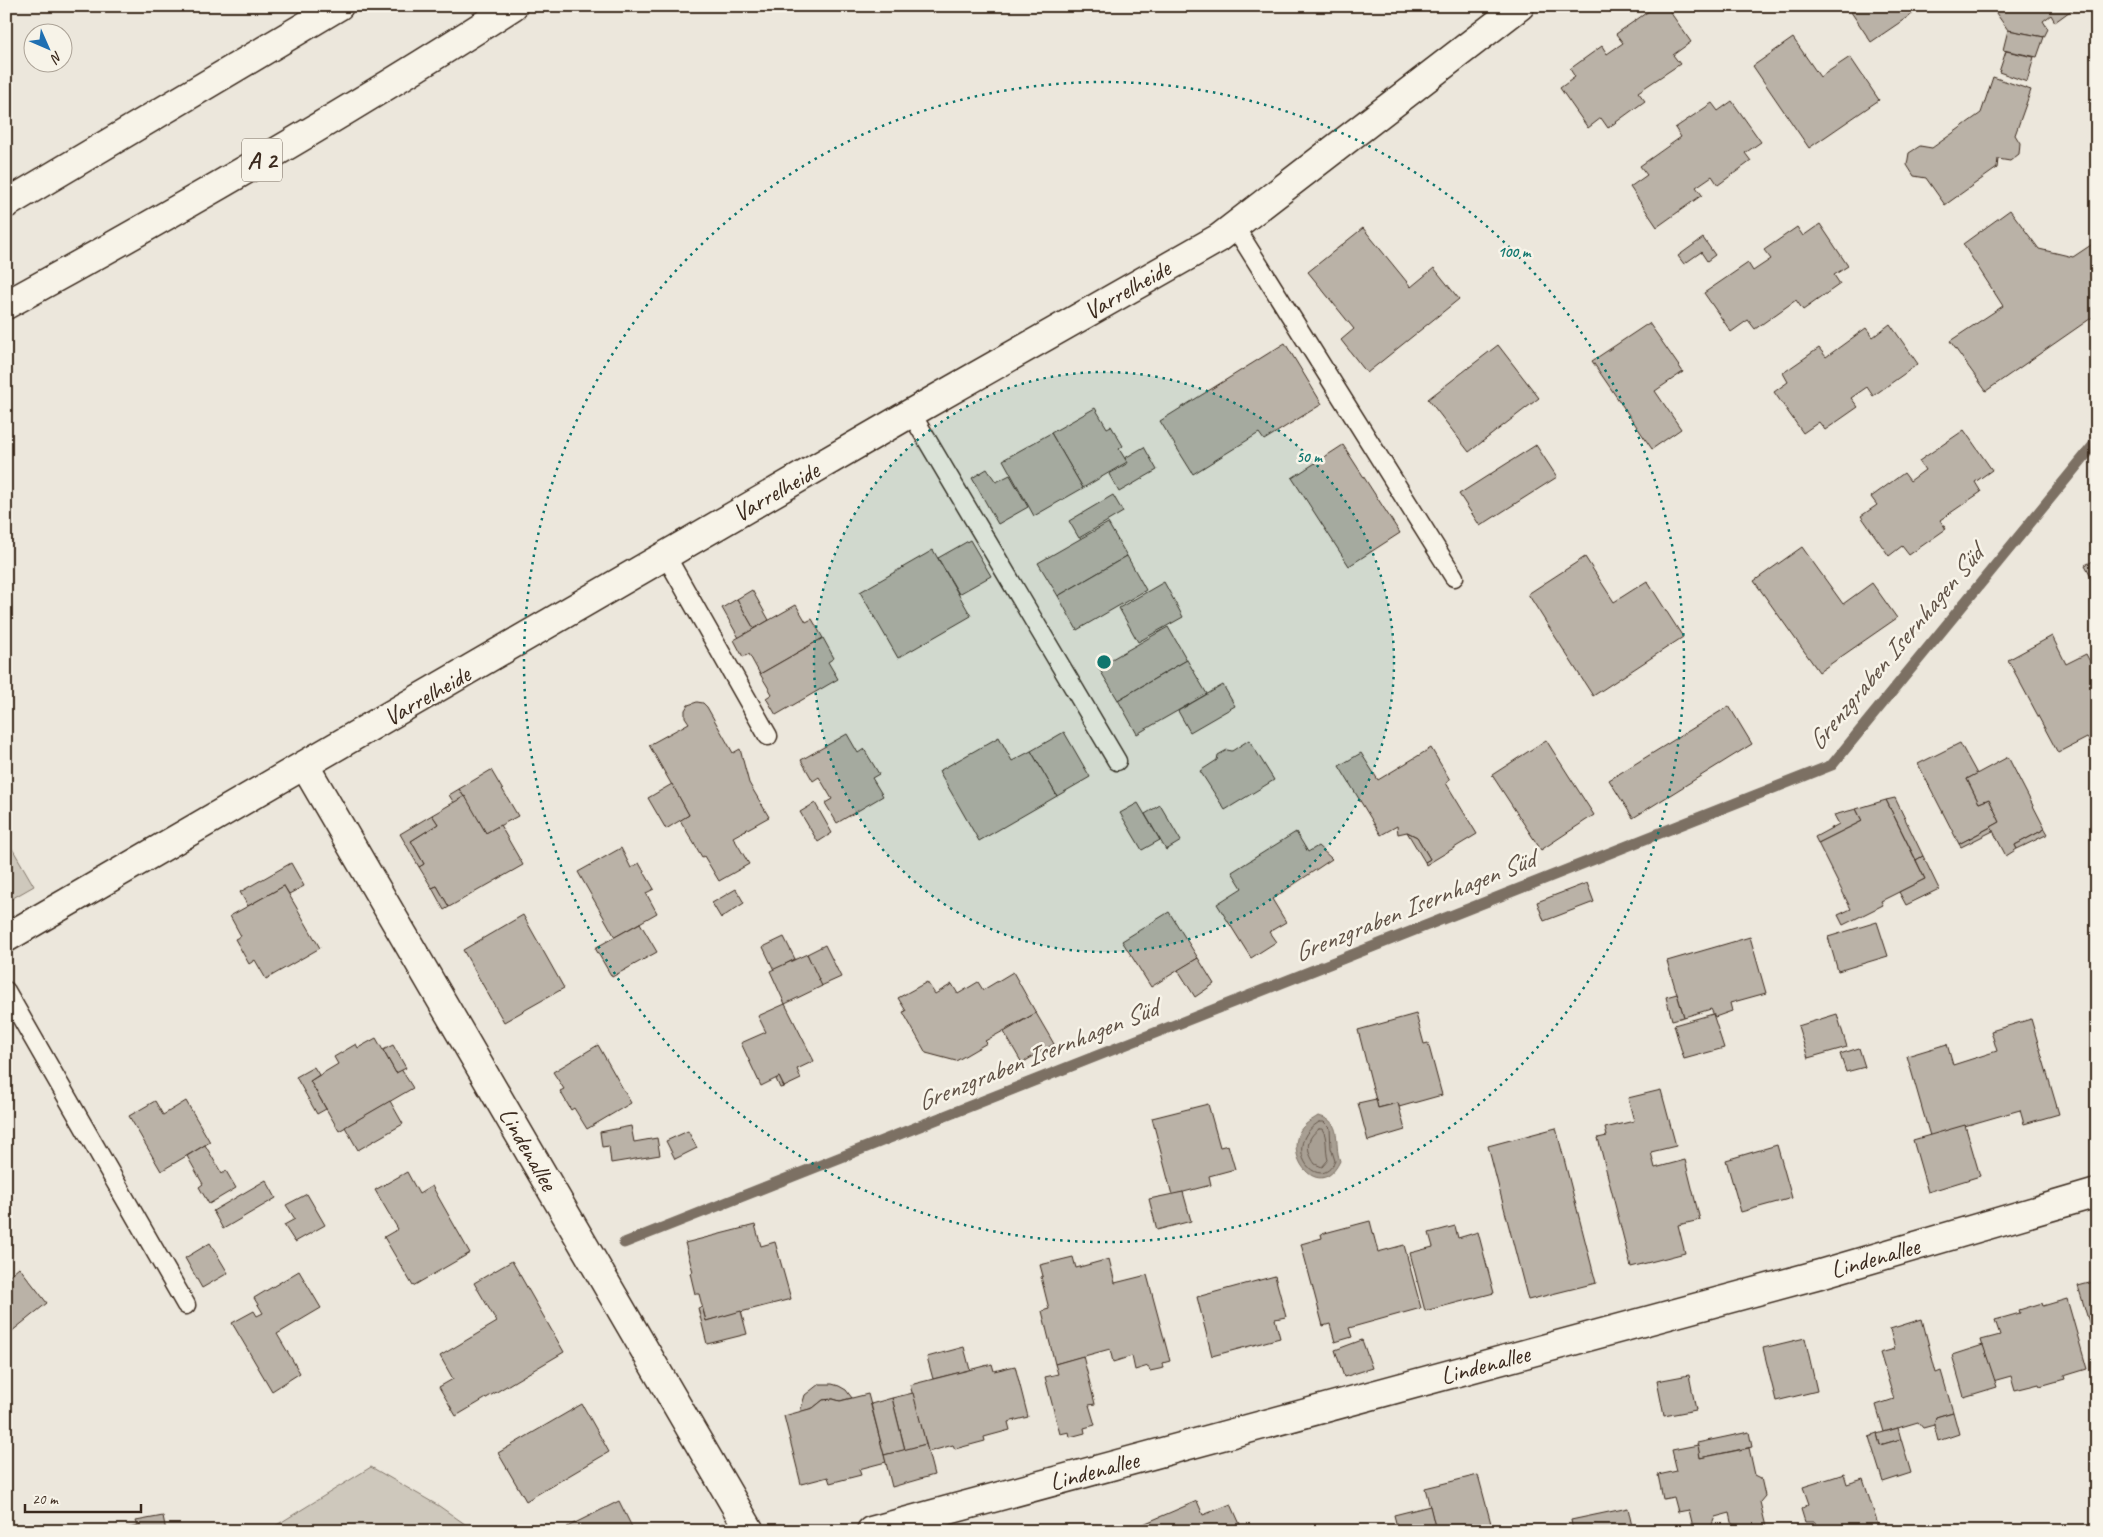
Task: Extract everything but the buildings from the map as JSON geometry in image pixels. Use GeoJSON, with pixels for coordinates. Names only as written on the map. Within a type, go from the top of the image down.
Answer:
{"type":"FeatureCollection","features":[{"type":"Feature","properties":{"kind":"main road"},"geometry":{"type":"LineString","coordinates":[[6,204],[339,6]]}},
{"type":"Feature","properties":{"kind":"main road","name":"A 2"},"geometry":{"type":"LineString","coordinates":[[6,305],[260,161],[430,60],[513,6]]}},
{"type":"Feature","properties":{"kind":"main road","name":"Varrelheide"},"geometry":{"type":"LineString","coordinates":[[6,938],[1235,227],[1520,6]]}},
{"type":"Feature","properties":{"kind":"main road","name":"Lindenallee"},"geometry":{"type":"LineString","coordinates":[[305,766],[750,1531]]}},
{"type":"Feature","properties":{"kind":"main road","name":"Lindenallee"},"geometry":{"type":"LineString","coordinates":[[871,1531],[1820,1274],[2097,1193]]}},
{"type":"Feature","properties":{"kind":"lane"},"geometry":{"type":"LineString","coordinates":[[1235,227],[1454,577]]}},
{"type":"Feature","properties":{"kind":"lane"},"geometry":{"type":"LineString","coordinates":[[911,413],[1117,761]]}},
{"type":"Feature","properties":{"kind":"lane"},"geometry":{"type":"LineString","coordinates":[[666,556],[768,736]]}},
{"type":"Feature","properties":{"kind":"lane"},"geometry":{"type":"LineString","coordinates":[[6,991],[186,1305]]}},
{"type":"Feature","properties":{"kind":"shaded area"},"geometry":{"type":"Polygon","coordinates":[[[6,838],[34,886],[6,902],[6,838]]]}},
{"type":"Feature","properties":{"kind":"shaded area"},"geometry":{"type":"Polygon","coordinates":[[[371,1467],[439,1506],[475,1531],[267,1531],[371,1467]]]}},
{"type":"Feature","properties":{"kind":"water"},"geometry":{"type":"Polygon","coordinates":[[[1318,1116],[1326,1119],[1335,1128],[1340,1161],[1332,1173],[1323,1178],[1315,1177],[1307,1172],[1301,1164],[1296,1142],[1300,1131],[1306,1124],[1318,1116]]]}},
{"type":"Feature","properties":{"kind":"waterway","name":"Grenzgraben Isernhagen Süd"},"geometry":{"type":"LineString","coordinates":[[624,1243],[1832,765],[2097,441]]}}]}
